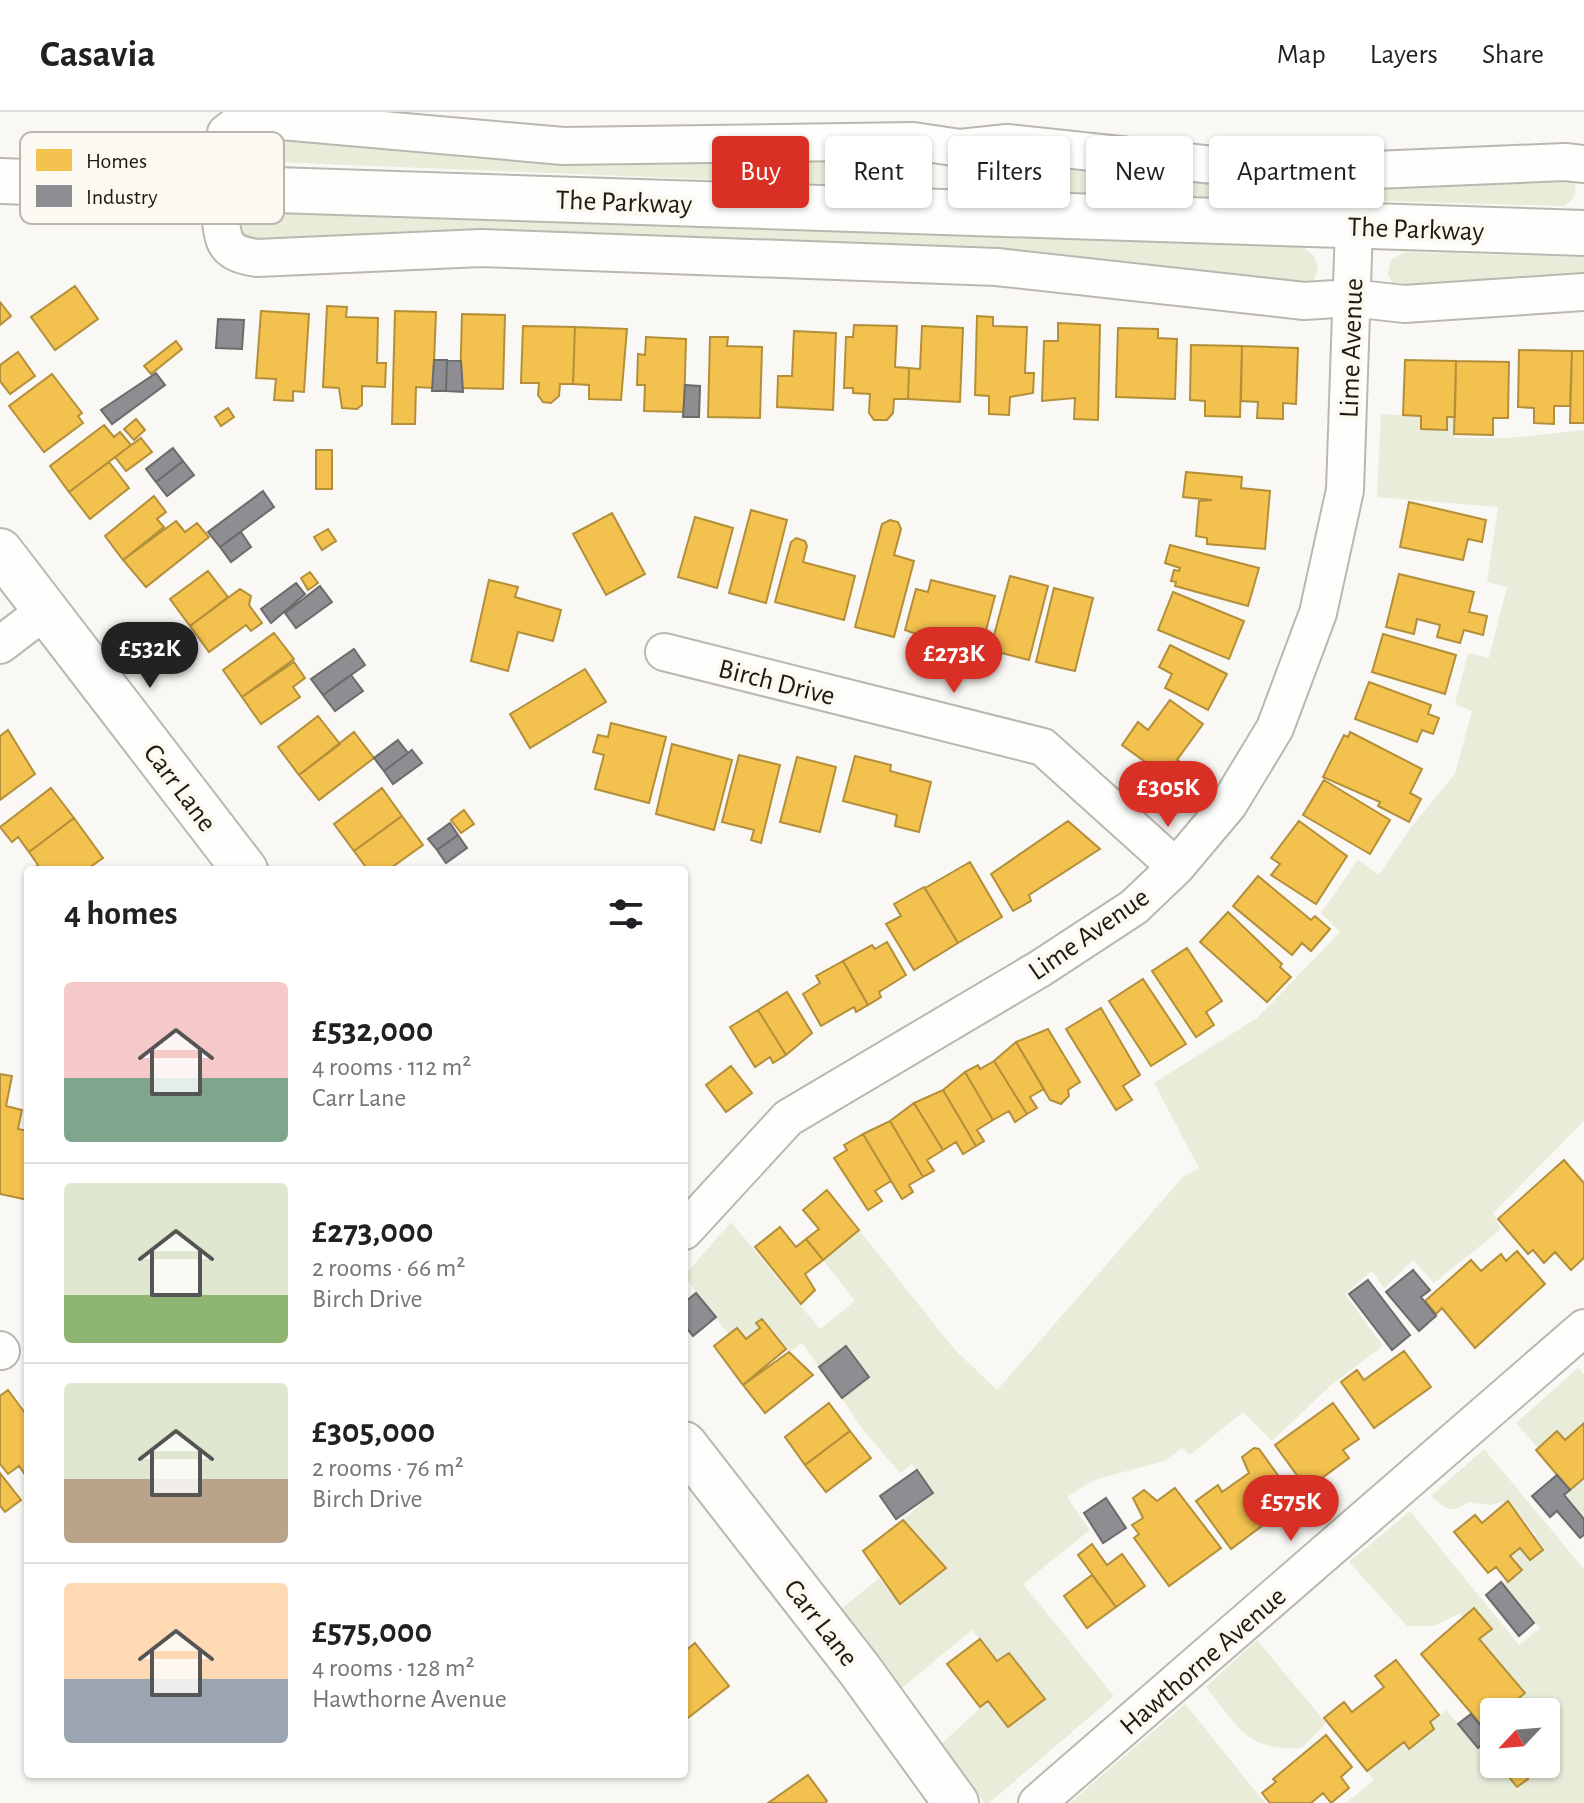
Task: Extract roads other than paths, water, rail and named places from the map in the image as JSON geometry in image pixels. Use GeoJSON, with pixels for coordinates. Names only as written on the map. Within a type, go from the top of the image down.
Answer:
{"type":"FeatureCollection","features":[{"type":"Feature","properties":{"kind":"street"},"geometry":{"type":"LineString","coordinates":[[227,132],[240,122],[259,119],[563,146],[913,141],[960,148],[1007,143],[1223,166],[1327,172],[1565,162],[1584,164]]}},
{"type":"Feature","properties":{"kind":"street","name":"The Parkway"},"geometry":{"type":"LineString","coordinates":[[0,181],[20,182]]}},
{"type":"Feature","properties":{"kind":"street","name":"The Parkway"},"geometry":{"type":"LineString","coordinates":[[284,189],[1584,233]]}},
{"type":"Feature","properties":{"kind":"street"},"geometry":{"type":"LineString","coordinates":[[224,224],[225,241],[237,254],[257,258],[481,248],[997,267],[1304,301],[1351,298],[1404,304],[1584,292]]}},
{"type":"Feature","properties":{"kind":"street","name":"Lime Avenue"},"geometry":{"type":"LineString","coordinates":[[688,1227],[788,1118],[1041,968],[1134,907],[1176,867],[1229,804],[1275,728],[1318,613],[1345,490],[1354,226]]}},
{"type":"Feature","properties":{"kind":"street","name":"Carr Lane"},"geometry":{"type":"LineString","coordinates":[[0,551],[242,866]]}},
{"type":"Feature","properties":{"kind":"street"},"geometry":{"type":"LineString","coordinates":[[0,645],[46,610]]}},
{"type":"Feature","properties":{"kind":"street","name":"Birch Drive"},"geometry":{"type":"LineString","coordinates":[[664,652],[1043,747],[1176,867]]}},
{"type":"Feature","properties":{"kind":"street","name":"Hawthorne Avenue"},"geometry":{"type":"LineString","coordinates":[[1037,1803],[1584,1328]]}},
{"type":"Feature","properties":{"kind":"street","name":"Carr Lane"},"geometry":{"type":"LineString","coordinates":[[688,1449],[859,1669],[956,1803]]}}]}
